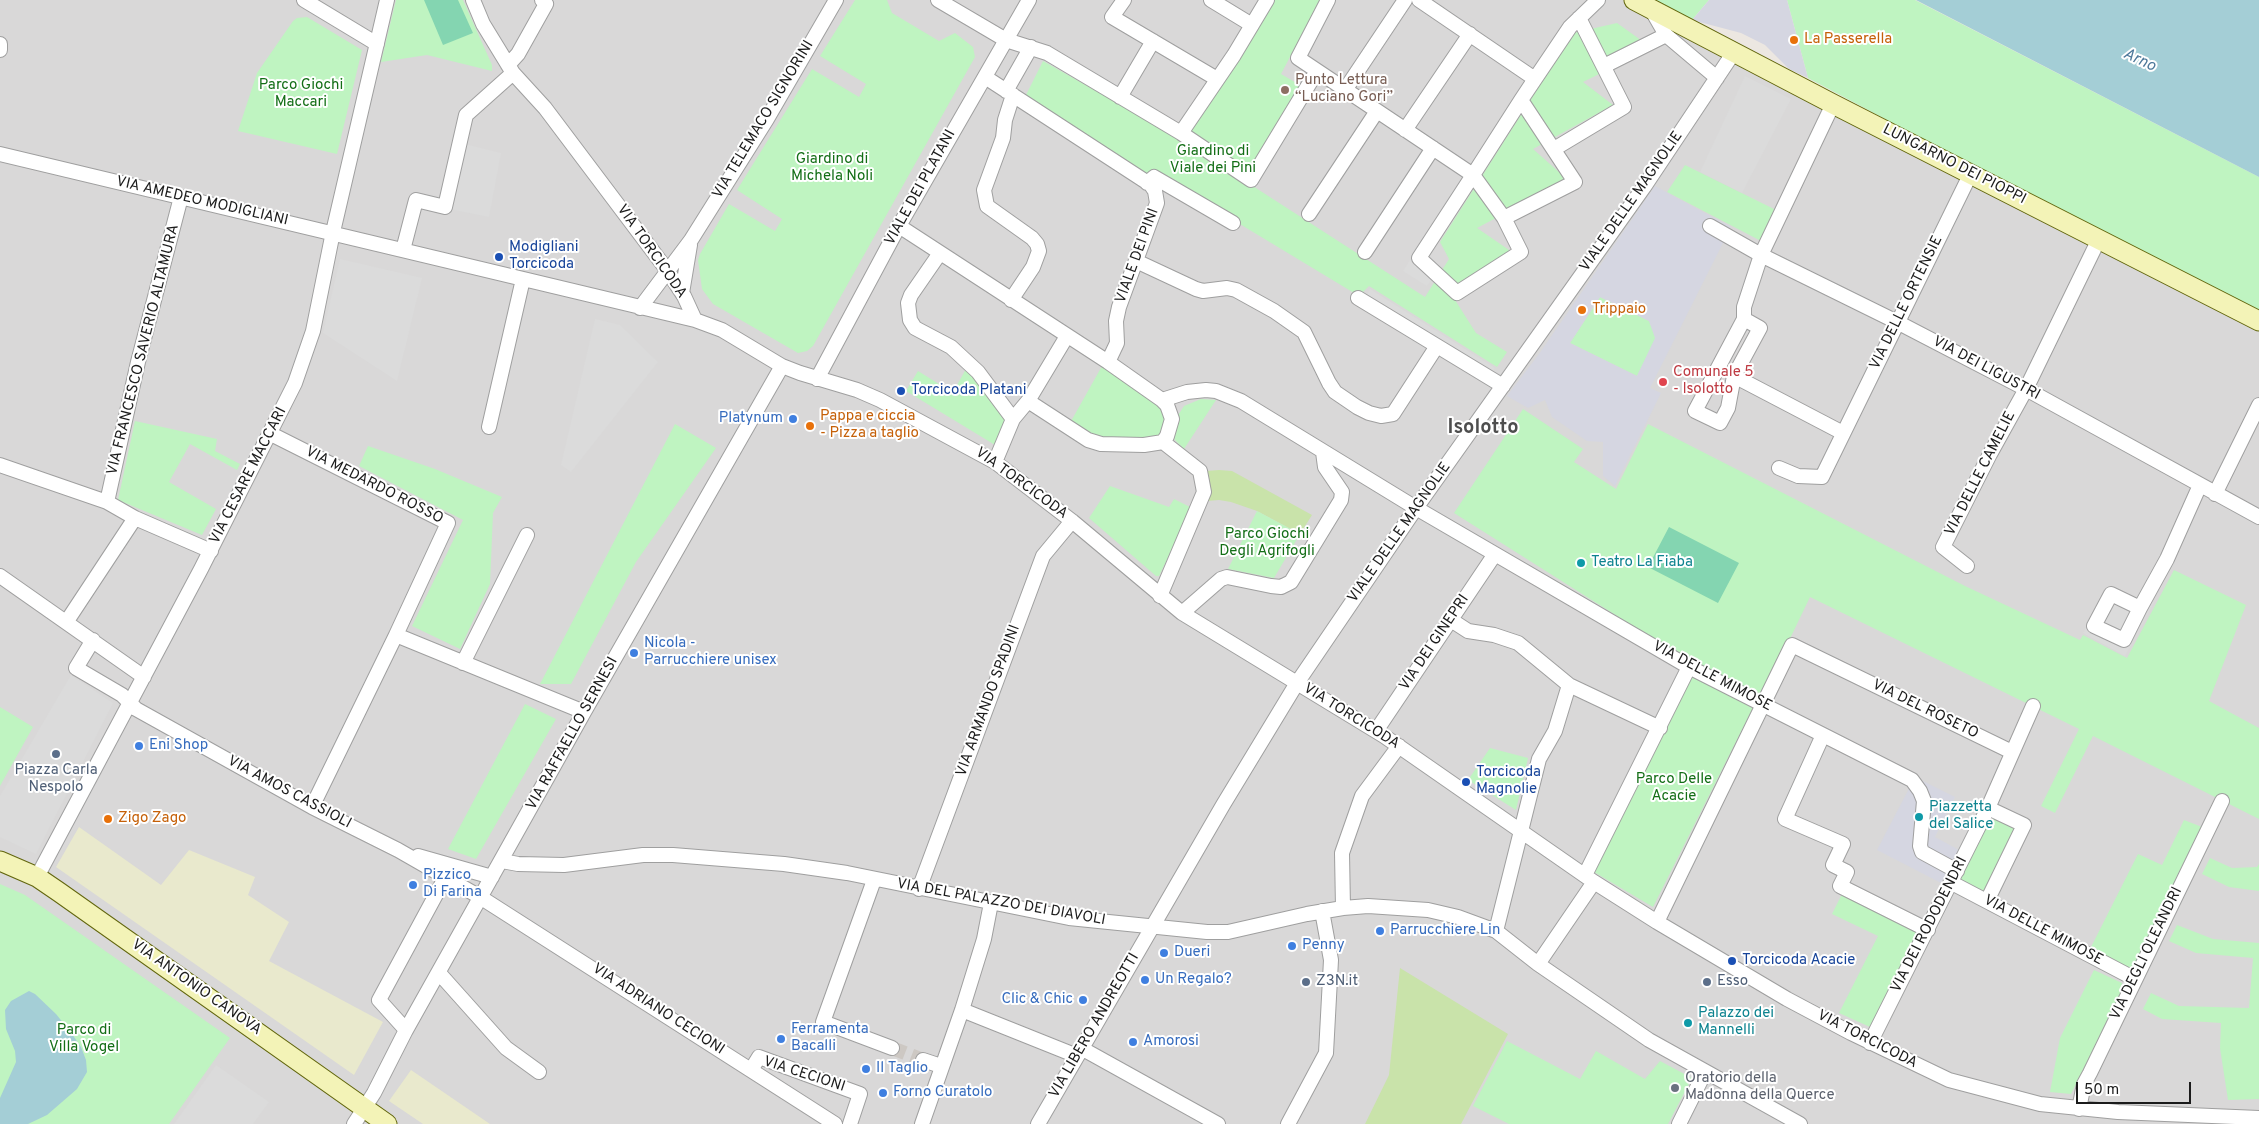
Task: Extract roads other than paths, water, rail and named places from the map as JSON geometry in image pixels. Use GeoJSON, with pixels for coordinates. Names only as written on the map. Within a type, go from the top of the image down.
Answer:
{"type":"FeatureCollection","features":[{"type":"Feature","properties":{"kind":"street"},"geometry":{"type":"LineString","coordinates":[[304,0],[377,44]]}},
{"type":"Feature","properties":{"kind":"street","name":"VIA CESARE MACCARI"},"geometry":{"type":"LineString","coordinates":[[37,877],[211,551],[295,384],[313,331],[333,232],[387,0]]}},
{"type":"Feature","properties":{"kind":"street","name":"VIA TORCICODA"},"geometry":{"type":"LineString","coordinates":[[473,0],[483,24],[510,69],[545,108],[667,270],[682,293],[695,320],[732,334],[782,366],[856,390],[880,400],[995,462],[1072,521],[1182,613],[1376,731],[1589,879],[1657,922],[1787,999],[1870,1043],[1948,1080],[2040,1104],[2079,1109],[2259,1118]]}},
{"type":"Feature","properties":{"kind":"street","name":"VIA TELEMACO SIGNORINI"},"geometry":{"type":"LineString","coordinates":[[640,308],[691,240],[767,118],[836,0]]}},
{"type":"Feature","properties":{"kind":"street"},"geometry":{"type":"LineString","coordinates":[[938,0],[1006,40],[1047,53],[1181,133],[1251,180],[1317,71]]}},
{"type":"Feature","properties":{"kind":"street","name":"VIALE DEI PLATANI"},"geometry":{"type":"LineString","coordinates":[[818,379],[899,226],[1029,0]]}},
{"type":"Feature","properties":{"kind":"street"},"geometry":{"type":"LineString","coordinates":[[1124,0],[1112,17],[1217,79]]}},
{"type":"Feature","properties":{"kind":"street"},"geometry":{"type":"LineString","coordinates":[[1211,0],[1252,25]]}},
{"type":"Feature","properties":{"kind":"street"},"geometry":{"type":"LineString","coordinates":[[1181,133],[1267,0]]}},
{"type":"Feature","properties":{"kind":"street"},"geometry":{"type":"LineString","coordinates":[[1328,0],[1298,58],[1473,175],[1504,218],[1521,252],[1457,293],[1418,258],[1473,175],[1521,100],[1570,27],[1598,0]]}},
{"type":"Feature","properties":{"kind":"street"},"geometry":{"type":"LineString","coordinates":[[1345,90],[1405,0]]}},
{"type":"Feature","properties":{"kind":"street"},"geometry":{"type":"LineString","coordinates":[[1419,0],[1535,79]]}},
{"type":"Feature","properties":{"kind":"street"},"geometry":{"type":"LineString","coordinates":[[403,250],[416,200],[445,207],[466,115],[510,69],[544,2]]}},
{"type":"Feature","properties":{"kind":"street","name":"LUNGARNO DEI PIOPPI"},"geometry":{"type":"LineString","coordinates":[[1642,4],[1666,35],[1717,78]]}},
{"type":"Feature","properties":{"kind":"street","name":"LUNGARNO DEI PIOPPI"},"geometry":{"type":"LineString","coordinates":[[1642,4],[1833,104],[2259,320]]}},
{"type":"Feature","properties":{"kind":"street"},"geometry":{"type":"LineString","coordinates":[[1554,149],[1624,108],[1579,18]]}},
{"type":"Feature","properties":{"kind":"street"},"geometry":{"type":"LineString","coordinates":[[1405,130],[1470,34]]}},
{"type":"Feature","properties":{"kind":"street"},"geometry":{"type":"LineString","coordinates":[[1604,66],[1666,35]]}},
{"type":"Feature","properties":{"kind":"street"},"geometry":{"type":"LineString","coordinates":[[1120,97],[1153,41]]}},
{"type":"Feature","properties":{"kind":"street"},"geometry":{"type":"LineString","coordinates":[[0,44],[0,50]]}},
{"type":"Feature","properties":{"kind":"street"},"geometry":{"type":"LineString","coordinates":[[1011,300],[1033,267],[1039,251],[1037,244],[1032,238],[987,206],[984,190],[1003,138],[1009,93],[1031,47]]}},
{"type":"Feature","properties":{"kind":"street","name":"VIALE DELLE MAGNOLIE"},"geometry":{"type":"LineString","coordinates":[[1152,927],[1297,683],[1416,508],[1644,187],[1734,52]]}},
{"type":"Feature","properties":{"kind":"street"},"geometry":{"type":"LineString","coordinates":[[984,77],[1147,183],[1154,177],[1233,223]]}},
{"type":"Feature","properties":{"kind":"street"},"geometry":{"type":"LineString","coordinates":[[1504,218],[1575,182],[1521,100]]}},
{"type":"Feature","properties":{"kind":"street"},"geometry":{"type":"LineString","coordinates":[[1744,319],[1760,328],[1734,376],[1728,408],[1720,423],[1695,411],[1744,319],[1744,307],[1761,255],[1833,104]]}},
{"type":"Feature","properties":{"kind":"street"},"geometry":{"type":"LineString","coordinates":[[1309,214],[1377,111]]}},
{"type":"Feature","properties":{"kind":"street"},"geometry":{"type":"LineString","coordinates":[[1365,252],[1433,148]]}},
{"type":"Feature","properties":{"kind":"street","name":"VIA AMEDEO MODIGLIANI"},"geometry":{"type":"LineString","coordinates":[[0,154],[695,320]]}},
{"type":"Feature","properties":{"kind":"street","name":"VIA DELLE ORTENSIE"},"geometry":{"type":"LineString","coordinates":[[1779,468],[1798,476],[1822,477],[1971,173]]}},
{"type":"Feature","properties":{"kind":"street","name":"VIALE DEI PINI"},"geometry":{"type":"LineString","coordinates":[[1108,362],[1117,343],[1116,321],[1119,307],[1157,203],[1155,191],[1147,183]]}},
{"type":"Feature","properties":{"kind":"street","name":"VIA FRANCESCO SAVERIO ALTAMURA"},"geometry":{"type":"LineString","coordinates":[[107,502],[138,362],[181,197]]}},
{"type":"Feature","properties":{"kind":"street"},"geometry":{"type":"LineString","coordinates":[[899,226],[1108,362],[1162,400],[1167,405],[1172,419],[1164,442]]}},
{"type":"Feature","properties":{"kind":"street","name":"VIA DEI LIGUSTRI"},"geometry":{"type":"LineString","coordinates":[[1710,226],[1761,255],[1897,322],[2026,389],[2259,517]]}},
{"type":"Feature","properties":{"kind":"street","name":"VIA DELLE CAMELIE"},"geometry":{"type":"LineString","coordinates":[[1967,566],[1943,547],[2026,389],[2099,239]]}},
{"type":"Feature","properties":{"kind":"street","name":"VIA TELEMACO SIGNORINI"},"geometry":{"type":"LineString","coordinates":[[682,293],[691,240]]}},
{"type":"Feature","properties":{"kind":"street"},"geometry":{"type":"LineString","coordinates":[[940,253],[911,295],[908,303],[910,320],[915,328],[951,347],[978,372],[1013,419]]}},
{"type":"Feature","properties":{"kind":"street"},"geometry":{"type":"LineString","coordinates":[[1136,260],[1196,289],[1203,291],[1226,288],[1236,290],[1286,319],[1304,332],[1329,384],[1335,392],[1357,407],[1382,416],[1393,414],[1437,346]]}},
{"type":"Feature","properties":{"kind":"street"},"geometry":{"type":"LineString","coordinates":[[489,427],[523,279]]}},
{"type":"Feature","properties":{"kind":"street"},"geometry":{"type":"LineString","coordinates":[[1358,298],[1503,386]]}},
{"type":"Feature","properties":{"kind":"street"},"geometry":{"type":"LineString","coordinates":[[995,462],[1013,419],[1028,401],[1067,336]]}},
{"type":"Feature","properties":{"kind":"street","name":"VIA RAFFAELLO SERNESI"},"geometry":{"type":"LineString","coordinates":[[354,1124],[365,1108],[406,1030],[584,712],[782,366]]}},
{"type":"Feature","properties":{"kind":"street"},"geometry":{"type":"LineString","coordinates":[[1734,376],[1843,433]]}},
{"type":"Feature","properties":{"kind":"street","name":"VIA DELLE MIMOSE"},"geometry":{"type":"LineString","coordinates":[[1162,400],[1187,392],[1216,392],[1241,402],[1416,508],[1689,667],[1912,780],[1924,801],[1920,846],[1922,852],[1987,901],[2134,979]]}},
{"type":"Feature","properties":{"kind":"street"},"geometry":{"type":"LineString","coordinates":[[1028,401],[1092,442],[1144,445],[1164,442],[1200,471],[1204,492],[1160,596]]}},
{"type":"Feature","properties":{"kind":"street"},"geometry":{"type":"LineString","coordinates":[[2216,494],[2259,405]]}},
{"type":"Feature","properties":{"kind":"street","name":"VIA MEDARDO ROSSO"},"geometry":{"type":"LineString","coordinates":[[271,434],[448,523],[312,807]]}},
{"type":"Feature","properties":{"kind":"street"},"geometry":{"type":"LineString","coordinates":[[1182,613],[1221,579],[1228,577],[1281,587],[1290,582],[1341,500],[1342,492],[1340,486],[1325,467],[1323,452]]}},
{"type":"Feature","properties":{"kind":"street"},"geometry":{"type":"LineString","coordinates":[[0,465],[107,502],[135,518],[211,551]]}},
{"type":"Feature","properties":{"kind":"street"},"geometry":{"type":"LineString","coordinates":[[2140,608],[2167,559],[2200,485]]}},
{"type":"Feature","properties":{"kind":"street"},"geometry":{"type":"LineString","coordinates":[[67,621],[135,518]]}},
{"type":"Feature","properties":{"kind":"street","name":"VIA ARMANDO SPADINI"},"geometry":{"type":"LineString","coordinates":[[919,889],[1044,556],[1072,521]]}},
{"type":"Feature","properties":{"kind":"street"},"geometry":{"type":"LineString","coordinates":[[463,663],[527,535]]}},
{"type":"Feature","properties":{"kind":"street","name":"VIA DEI GINEPRI"},"geometry":{"type":"LineString","coordinates":[[1376,731],[1495,554]]}},
{"type":"Feature","properties":{"kind":"street"},"geometry":{"type":"LineString","coordinates":[[0,576],[67,621],[144,677]]}},
{"type":"Feature","properties":{"kind":"street"},"geometry":{"type":"LineString","coordinates":[[1451,620],[1468,631],[1494,635],[1518,643],[1569,685],[1660,728]]}},
{"type":"Feature","properties":{"kind":"street"},"geometry":{"type":"LineString","coordinates":[[396,635],[584,712]]}},
{"type":"Feature","properties":{"kind":"street","name":"VIA AMOS CASSIOLI"},"geometry":{"type":"LineString","coordinates":[[93,640],[76,668],[122,696],[136,709],[312,807],[398,850],[480,897]]}},
{"type":"Feature","properties":{"kind":"street","name":"VIA DEL ROSETO"},"geometry":{"type":"LineString","coordinates":[[1763,705],[1792,645],[2012,752]]}},
{"type":"Feature","properties":{"kind":"street"},"geometry":{"type":"LineString","coordinates":[[1538,964],[1589,879],[1689,667]]}},
{"type":"Feature","properties":{"kind":"street"},"geometry":{"type":"LineString","coordinates":[[1496,931],[1540,759],[1555,731],[1569,685]]}},
{"type":"Feature","properties":{"kind":"street"},"geometry":{"type":"LineString","coordinates":[[1657,922],[1763,705]]}},
{"type":"Feature","properties":{"kind":"street"},"geometry":{"type":"LineString","coordinates":[[2012,752],[2033,706]]}},
{"type":"Feature","properties":{"kind":"street"},"geometry":{"type":"LineString","coordinates":[[1823,735],[1785,819],[1843,844],[1833,865],[1847,872],[1840,886],[1928,930]]}},
{"type":"Feature","properties":{"kind":"street"},"geometry":{"type":"LineString","coordinates":[[1343,908],[1342,853],[1362,796],[1399,746]]}},
{"type":"Feature","properties":{"kind":"street","name":"VIA DEI RODODENDRI"},"geometry":{"type":"LineString","coordinates":[[1870,1043],[1988,808],[2012,752]]}},
{"type":"Feature","properties":{"kind":"street","name":"VIA DEGLI OLEANDRI"},"geometry":{"type":"LineString","coordinates":[[2079,1109],[2084,1084],[2222,801]]}},
{"type":"Feature","properties":{"kind":"street"},"geometry":{"type":"LineString","coordinates":[[1987,901],[2024,825],[1988,808]]}},
{"type":"Feature","properties":{"kind":"street","name":"VIA AMOS CASSIOLI"},"geometry":{"type":"LineString","coordinates":[[398,850],[492,877]]}},
{"type":"Feature","properties":{"kind":"street","name":"VIA DEL PALAZZO DEI DIAVOLI"},"geometry":{"type":"LineString","coordinates":[[502,861],[518,864],[564,865],[643,855],[673,855],[784,864],[847,873],[1069,918],[1152,927],[1228,932],[1322,911],[1368,906],[1428,910],[1458,916],[1496,931],[1538,964],[1649,1040],[1800,1124]]}},
{"type":"Feature","properties":{"kind":"street","name":"VIA ANTONIO CANOVA"},"geometry":{"type":"LineString","coordinates":[[0,860],[37,877],[387,1124]]}},
{"type":"Feature","properties":{"kind":"street"},"geometry":{"type":"LineString","coordinates":[[406,1030],[379,1000],[445,878]]}},
{"type":"Feature","properties":{"kind":"street"},"geometry":{"type":"LineString","coordinates":[[874,880],[823,1022],[892,1048]]}},
{"type":"Feature","properties":{"kind":"street","name":"VIA ADRIANO CECIONI"},"geometry":{"type":"LineString","coordinates":[[480,897],[835,1124]]}},
{"type":"Feature","properties":{"kind":"street"},"geometry":{"type":"LineString","coordinates":[[922,1124],[962,1010],[984,939],[991,903]]}},
{"type":"Feature","properties":{"kind":"street"},"geometry":{"type":"LineString","coordinates":[[1288,1124],[1326,1053],[1331,960],[1322,911]]}},
{"type":"Feature","properties":{"kind":"street","name":"VIA LIBERO ANDREOTTI"},"geometry":{"type":"LineString","coordinates":[[1038,1124],[1152,927]]}},
{"type":"Feature","properties":{"kind":"street"},"geometry":{"type":"LineString","coordinates":[[439,973],[506,1048],[539,1072]]}},
{"type":"Feature","properties":{"kind":"street"},"geometry":{"type":"LineString","coordinates":[[962,1010],[1079,1052],[1218,1124]]}},
{"type":"Feature","properties":{"kind":"street","name":"VIA CECIONI"},"geometry":{"type":"LineString","coordinates":[[751,1070],[759,1057],[860,1094],[850,1124]]}},
{"type":"Feature","properties":{"kind":"street"},"geometry":{"type":"LineString","coordinates":[[924,1060],[941,1066]]}},
{"type":"Feature","properties":{"kind":"street"},"geometry":{"type":"LineString","coordinates":[[1679,1124],[1705,1072]]}},
{"type":"Feature","properties":{"kind":"water","name":"Arno"},"geometry":{"type":"Polygon","coordinates":[[[1916,0],[2259,0],[2259,177],[1916,0]]]}},
{"type":"Feature","properties":{"kind":"water"},"geometry":{"type":"Polygon","coordinates":[[[29,991],[35,994],[56,1014],[72,1034],[81,1047],[86,1060],[87,1072],[77,1089],[47,1115],[28,1124],[0,1124],[0,1098],[16,1062],[15,1051],[6,1029],[5,1010],[11,1001],[29,991]]]}},
{"type":"Feature","properties":{"kind":"tunnel"},"geometry":{"type":"LineString","coordinates":[[892,1048],[923,1060]]}},
{"type":"Feature","properties":{"kind":"place","name":"La Passerella"},"geometry":{"type":"Point","coordinates":[1794,40]}},
{"type":"Feature","properties":{"kind":"place","name":"Punto Lettura “Luciano Gori”"},"geometry":{"type":"Point","coordinates":[1285,90]}},
{"type":"Feature","properties":{"kind":"place","name":"Modigliani Torcicoda"},"geometry":{"type":"Point","coordinates":[499,257]}},
{"type":"Feature","properties":{"kind":"place","name":"Trippaio"},"geometry":{"type":"Point","coordinates":[1582,310]}},
{"type":"Feature","properties":{"kind":"place","name":"Comunale 5 - Isolotto"},"geometry":{"type":"Point","coordinates":[1663,382]}},
{"type":"Feature","properties":{"kind":"place","name":"Torcicoda Platani"},"geometry":{"type":"Point","coordinates":[901,391]}},
{"type":"Feature","properties":{"kind":"place","name":"Platynum"},"geometry":{"type":"Point","coordinates":[793,419]}},
{"type":"Feature","properties":{"kind":"place","name":"Pappa e ciccia - Pizza a taglio"},"geometry":{"type":"Point","coordinates":[810,426]}},
{"type":"Feature","properties":{"kind":"place","name":"Teatro La Fiaba"},"geometry":{"type":"Point","coordinates":[1581,563]}},
{"type":"Feature","properties":{"kind":"place","name":"Nicola - Parrucchiere unisex"},"geometry":{"type":"Point","coordinates":[634,653]}},
{"type":"Feature","properties":{"kind":"place","name":"Eni Shop"},"geometry":{"type":"Point","coordinates":[139,746]}},
{"type":"Feature","properties":{"kind":"place","name":"Piazza Carla Nespolo"},"geometry":{"type":"Point","coordinates":[56,754]}},
{"type":"Feature","properties":{"kind":"place","name":"Torcicoda Magnolie"},"geometry":{"type":"Point","coordinates":[1466,782]}},
{"type":"Feature","properties":{"kind":"place","name":"Piazzetta del Salice"},"geometry":{"type":"Point","coordinates":[1919,817]}},
{"type":"Feature","properties":{"kind":"place","name":"Zigo Zago"},"geometry":{"type":"Point","coordinates":[108,819]}},
{"type":"Feature","properties":{"kind":"place","name":"Pizzico Di Farina"},"geometry":{"type":"Point","coordinates":[413,885]}},
{"type":"Feature","properties":{"kind":"place","name":"Parrucchiere Lin"},"geometry":{"type":"Point","coordinates":[1380,931]}},
{"type":"Feature","properties":{"kind":"place","name":"Penny"},"geometry":{"type":"Point","coordinates":[1292,946]}},
{"type":"Feature","properties":{"kind":"place","name":"Dueri"},"geometry":{"type":"Point","coordinates":[1164,953]}},
{"type":"Feature","properties":{"kind":"place","name":"Torcicoda Acacie"},"geometry":{"type":"Point","coordinates":[1732,961]}},
{"type":"Feature","properties":{"kind":"place","name":"Un Regalo?"},"geometry":{"type":"Point","coordinates":[1145,980]}},
{"type":"Feature","properties":{"kind":"place","name":"Z3N.it"},"geometry":{"type":"Point","coordinates":[1306,982]}},
{"type":"Feature","properties":{"kind":"place","name":"Esso"},"geometry":{"type":"Point","coordinates":[1707,982]}},
{"type":"Feature","properties":{"kind":"place","name":"Clic & Chic"},"geometry":{"type":"Point","coordinates":[1083,1000]}},
{"type":"Feature","properties":{"kind":"place","name":"Palazzo dei Mannelli"},"geometry":{"type":"Point","coordinates":[1688,1023]}},
{"type":"Feature","properties":{"kind":"place","name":"Ferramenta Bacalli"},"geometry":{"type":"Point","coordinates":[781,1039]}},
{"type":"Feature","properties":{"kind":"place","name":"Amorosi"},"geometry":{"type":"Point","coordinates":[1133,1042]}},
{"type":"Feature","properties":{"kind":"place","name":"Il Taglio"},"geometry":{"type":"Point","coordinates":[866,1069]}},
{"type":"Feature","properties":{"kind":"place","name":"Oratorio della Madonna della Querce"},"geometry":{"type":"Point","coordinates":[1675,1088]}},
{"type":"Feature","properties":{"kind":"place","name":"Forno Curatolo"},"geometry":{"type":"Point","coordinates":[883,1093]}},
{"type":"Feature","properties":{"kind":"district","name":"Isolotto"},"geometry":{"type":"Point","coordinates":[1483,429]}},
{"type":"Feature","properties":{"kind":"park label","name":"Parco Giochi Maccari"},"geometry":{"type":"Point","coordinates":[301,94]}},
{"type":"Feature","properties":{"kind":"park label","name":"Giardino di Viale dei Pini"},"geometry":{"type":"Point","coordinates":[1213,160]}},
{"type":"Feature","properties":{"kind":"park label","name":"Giardino di Michela Noli"},"geometry":{"type":"Point","coordinates":[832,168]}},
{"type":"Feature","properties":{"kind":"park label","name":"Parco Giochi Degli Agrifogli"},"geometry":{"type":"Point","coordinates":[1267,544]}},
{"type":"Feature","properties":{"kind":"park label","name":"Parco Delle Acacie"},"geometry":{"type":"Point","coordinates":[1674,788]}},
{"type":"Feature","properties":{"kind":"park label","name":"Parco di Villa Vogel"},"geometry":{"type":"Point","coordinates":[84,1040]}}]}
